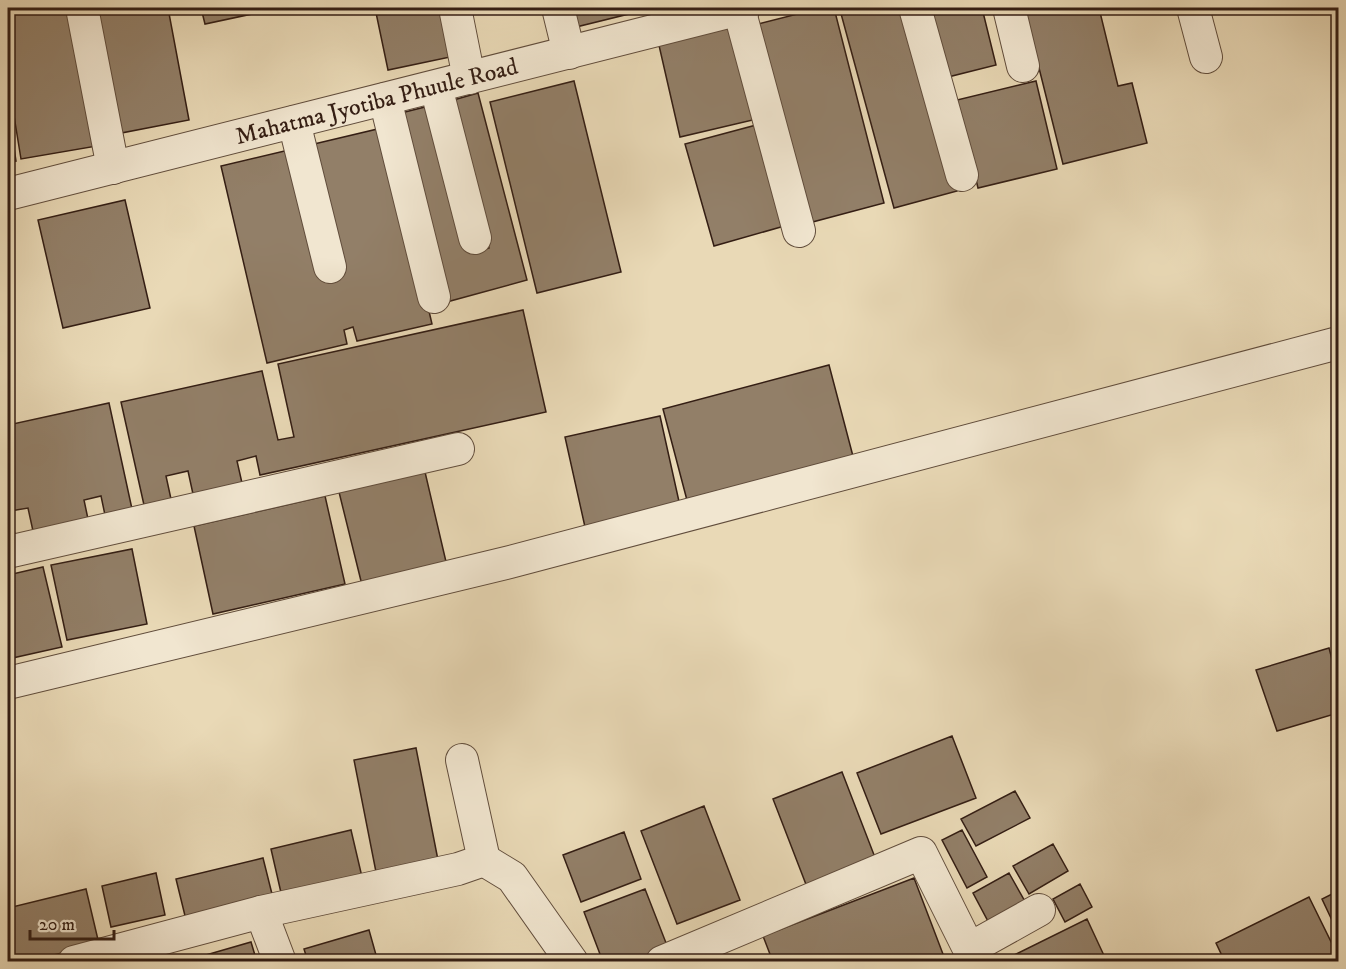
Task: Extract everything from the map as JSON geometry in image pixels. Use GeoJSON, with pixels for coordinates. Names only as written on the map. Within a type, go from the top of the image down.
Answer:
{"type":"FeatureCollection","features":[{"type":"Feature","properties":{"kind":"street"},"geometry":{"type":"LineString","coordinates":[[82,8],[113,168]]}},
{"type":"Feature","properties":{"kind":"street"},"geometry":{"type":"LineString","coordinates":[[454,8],[469,78]]}},
{"type":"Feature","properties":{"kind":"street"},"geometry":{"type":"LineString","coordinates":[[558,8],[569,53]]}},
{"type":"Feature","properties":{"kind":"street"},"geometry":{"type":"LineString","coordinates":[[741,8],[799,231]]}},
{"type":"Feature","properties":{"kind":"street","name":"Mahatma Jyotiba Phuule Road"},"geometry":{"type":"LineString","coordinates":[[8,194],[741,8]]}},
{"type":"Feature","properties":{"kind":"street"},"geometry":{"type":"LineString","coordinates":[[915,8],[962,175]]}},
{"type":"Feature","properties":{"kind":"street"},"geometry":{"type":"LineString","coordinates":[[1009,8],[1023,66]]}},
{"type":"Feature","properties":{"kind":"street"},"geometry":{"type":"LineString","coordinates":[[1193,8],[1206,57]]}},
{"type":"Feature","properties":{"kind":"street"},"geometry":{"type":"LineString","coordinates":[[436,87],[476,238]]}},
{"type":"Feature","properties":{"kind":"street"},"geometry":{"type":"LineString","coordinates":[[385,99],[434,297]]}},
{"type":"Feature","properties":{"kind":"street"},"geometry":{"type":"LineString","coordinates":[[294,122],[330,267]]}},
{"type":"Feature","properties":{"kind":"street"},"geometry":{"type":"LineString","coordinates":[[8,683],[510,562],[1338,343]]}},
{"type":"Feature","properties":{"kind":"street"},"geometry":{"type":"LineString","coordinates":[[8,552],[458,449]]}},
{"type":"Feature","properties":{"kind":"street"},"geometry":{"type":"LineString","coordinates":[[462,760],[484,860],[512,877],[572,962]]}},
{"type":"Feature","properties":{"kind":"street"},"geometry":{"type":"LineString","coordinates":[[662,962],[921,853],[969,949],[1039,910]]}},
{"type":"Feature","properties":{"kind":"street"},"geometry":{"type":"LineString","coordinates":[[83,960],[261,912],[459,869],[484,860]]}},
{"type":"Feature","properties":{"kind":"street"},"geometry":{"type":"LineString","coordinates":[[261,912],[280,962]]}},
{"type":"Feature","properties":{"kind":"building"},"geometry":{"type":"Polygon","coordinates":[[[8,8],[74,8],[97,146],[21,159],[8,79],[8,8]]]}},
{"type":"Feature","properties":{"kind":"building"},"geometry":{"type":"Polygon","coordinates":[[[92,8],[168,8],[189,120],[116,134],[92,8]]]}},
{"type":"Feature","properties":{"kind":"building"},"geometry":{"type":"Polygon","coordinates":[[[201,8],[280,8],[205,24],[201,8]]]}},
{"type":"Feature","properties":{"kind":"building"},"geometry":{"type":"Polygon","coordinates":[[[375,8],[444,8],[455,56],[388,70],[375,8]]]}},
{"type":"Feature","properties":{"kind":"building"},"geometry":{"type":"Polygon","coordinates":[[[567,8],[648,8],[649,9],[572,28],[567,8]]]}},
{"type":"Feature","properties":{"kind":"building"},"geometry":{"type":"Polygon","coordinates":[[[821,8],[834,8],[884,203],[805,224],[754,25],[821,8]]]}},
{"type":"Feature","properties":{"kind":"building"},"geometry":{"type":"Polygon","coordinates":[[[907,8],[957,191],[894,208],[840,10],[907,8]]]}},
{"type":"Feature","properties":{"kind":"building"},"geometry":{"type":"Polygon","coordinates":[[[930,8],[982,8],[996,65],[948,77],[930,8]]]}},
{"type":"Feature","properties":{"kind":"building"},"geometry":{"type":"Polygon","coordinates":[[[1024,8],[1099,8],[1118,86],[1132,83],[1147,143],[1063,164],[1024,8]]]}},
{"type":"Feature","properties":{"kind":"building"},"geometry":{"type":"Polygon","coordinates":[[[734,24],[757,119],[680,137],[658,41],[734,24]]]}},
{"type":"Feature","properties":{"kind":"building"},"geometry":{"type":"Polygon","coordinates":[[[574,81],[621,272],[537,293],[490,102],[574,81]]]}},
{"type":"Feature","properties":{"kind":"building"},"geometry":{"type":"Polygon","coordinates":[[[1036,81],[1057,169],[978,188],[957,100],[1036,81]]]}},
{"type":"Feature","properties":{"kind":"building"},"geometry":{"type":"Polygon","coordinates":[[[478,93],[527,280],[443,303],[393,115],[433,105],[472,253],[489,248],[450,101],[478,93]]]}},
{"type":"Feature","properties":{"kind":"building"},"geometry":{"type":"Polygon","coordinates":[[[8,108],[16,161],[8,162],[8,108]]]}},
{"type":"Feature","properties":{"kind":"building"},"geometry":{"type":"Polygon","coordinates":[[[760,124],[788,225],[714,246],[685,144],[760,124]]]}},
{"type":"Feature","properties":{"kind":"building"},"geometry":{"type":"Polygon","coordinates":[[[386,127],[432,324],[357,341],[353,327],[344,330],[347,344],[267,363],[221,166],[386,127]]]}},
{"type":"Feature","properties":{"kind":"building"},"geometry":{"type":"Polygon","coordinates":[[[125,200],[150,308],[63,328],[38,220],[125,200]]]}},
{"type":"Feature","properties":{"kind":"building"},"geometry":{"type":"Polygon","coordinates":[[[523,310],[546,412],[260,475],[256,456],[237,461],[242,483],[193,494],[188,471],[166,476],[171,499],[144,505],[121,402],[262,371],[278,440],[294,437],[278,364],[523,310]]]}},
{"type":"Feature","properties":{"kind":"building"},"geometry":{"type":"Polygon","coordinates":[[[829,365],[854,460],[688,504],[663,409],[829,365]]]}},
{"type":"Feature","properties":{"kind":"building"},"geometry":{"type":"Polygon","coordinates":[[[109,403],[132,509],[105,515],[101,496],[84,500],[88,519],[33,531],[28,508],[10,511],[15,535],[8,537],[8,425],[109,403]]]}},
{"type":"Feature","properties":{"kind":"building"},"geometry":{"type":"Polygon","coordinates":[[[660,416],[680,506],[585,527],[565,437],[660,416]]]}},
{"type":"Feature","properties":{"kind":"building"},"geometry":{"type":"Polygon","coordinates":[[[425,472],[447,566],[362,585],[339,492],[425,472]]]}},
{"type":"Feature","properties":{"kind":"building"},"geometry":{"type":"Polygon","coordinates":[[[325,496],[345,584],[213,614],[194,526],[325,496]]]}},
{"type":"Feature","properties":{"kind":"building"},"geometry":{"type":"Polygon","coordinates":[[[132,549],[147,624],[67,640],[51,565],[132,549]]]}},
{"type":"Feature","properties":{"kind":"building"},"geometry":{"type":"Polygon","coordinates":[[[43,567],[62,647],[8,659],[8,575],[43,567]]]}},
{"type":"Feature","properties":{"kind":"building"},"geometry":{"type":"Polygon","coordinates":[[[1329,648],[1338,682],[1338,713],[1277,731],[1256,670],[1329,648]]]}},
{"type":"Feature","properties":{"kind":"building"},"geometry":{"type":"Polygon","coordinates":[[[952,736],[976,798],[881,834],[857,773],[952,736]]]}},
{"type":"Feature","properties":{"kind":"building"},"geometry":{"type":"Polygon","coordinates":[[[416,748],[438,860],[376,872],[354,760],[416,748]]]}},
{"type":"Feature","properties":{"kind":"building"},"geometry":{"type":"Polygon","coordinates":[[[842,772],[876,860],[807,887],[773,799],[842,772]]]}},
{"type":"Feature","properties":{"kind":"building"},"geometry":{"type":"Polygon","coordinates":[[[1015,791],[1030,818],[976,846],[961,819],[1015,791]]]}},
{"type":"Feature","properties":{"kind":"building"},"geometry":{"type":"Polygon","coordinates":[[[704,806],[740,900],[677,924],[641,831],[704,806]]]}},
{"type":"Feature","properties":{"kind":"building"},"geometry":{"type":"Polygon","coordinates":[[[351,830],[362,877],[282,897],[271,849],[351,830]]]}},
{"type":"Feature","properties":{"kind":"building"},"geometry":{"type":"Polygon","coordinates":[[[962,830],[987,877],[967,888],[942,840],[962,830]]]}},
{"type":"Feature","properties":{"kind":"building"},"geometry":{"type":"Polygon","coordinates":[[[624,832],[641,879],[581,902],[563,855],[624,832]]]}},
{"type":"Feature","properties":{"kind":"building"},"geometry":{"type":"Polygon","coordinates":[[[1053,844],[1068,871],[1029,894],[1013,866],[1053,844]]]}},
{"type":"Feature","properties":{"kind":"building"},"geometry":{"type":"Polygon","coordinates":[[[263,858],[275,906],[188,928],[176,879],[263,858]]]}},
{"type":"Feature","properties":{"kind":"building"},"geometry":{"type":"Polygon","coordinates":[[[156,873],[165,915],[111,927],[102,886],[156,873]]]}},
{"type":"Feature","properties":{"kind":"building"},"geometry":{"type":"Polygon","coordinates":[[[1009,873],[1027,905],[990,925],[973,893],[1009,873]]]}},
{"type":"Feature","properties":{"kind":"building"},"geometry":{"type":"Polygon","coordinates":[[[914,878],[946,962],[773,962],[763,936],[914,878]]]}},
{"type":"Feature","properties":{"kind":"building"},"geometry":{"type":"Polygon","coordinates":[[[1080,884],[1092,907],[1065,922],[1053,899],[1080,884]]]}},
{"type":"Feature","properties":{"kind":"building"},"geometry":{"type":"Polygon","coordinates":[[[86,889],[99,944],[25,962],[8,962],[8,908],[86,889]]]}},
{"type":"Feature","properties":{"kind":"building"},"geometry":{"type":"Polygon","coordinates":[[[645,889],[668,948],[632,962],[603,962],[584,912],[645,889]]]}},
{"type":"Feature","properties":{"kind":"building"},"geometry":{"type":"Polygon","coordinates":[[[1338,891],[1338,933],[1322,899],[1338,891]]]}},
{"type":"Feature","properties":{"kind":"building"},"geometry":{"type":"Polygon","coordinates":[[[1309,897],[1338,956],[1338,962],[1225,962],[1216,943],[1309,897]]]}},
{"type":"Feature","properties":{"kind":"building"},"geometry":{"type":"Polygon","coordinates":[[[1087,919],[1107,962],[1000,962],[1087,919]]]}},
{"type":"Feature","properties":{"kind":"building"},"geometry":{"type":"Polygon","coordinates":[[[369,930],[378,962],[308,962],[304,949],[369,930]]]}},
{"type":"Feature","properties":{"kind":"building"},"geometry":{"type":"Polygon","coordinates":[[[251,942],[257,962],[185,962],[185,961],[251,942]]]}}]}
